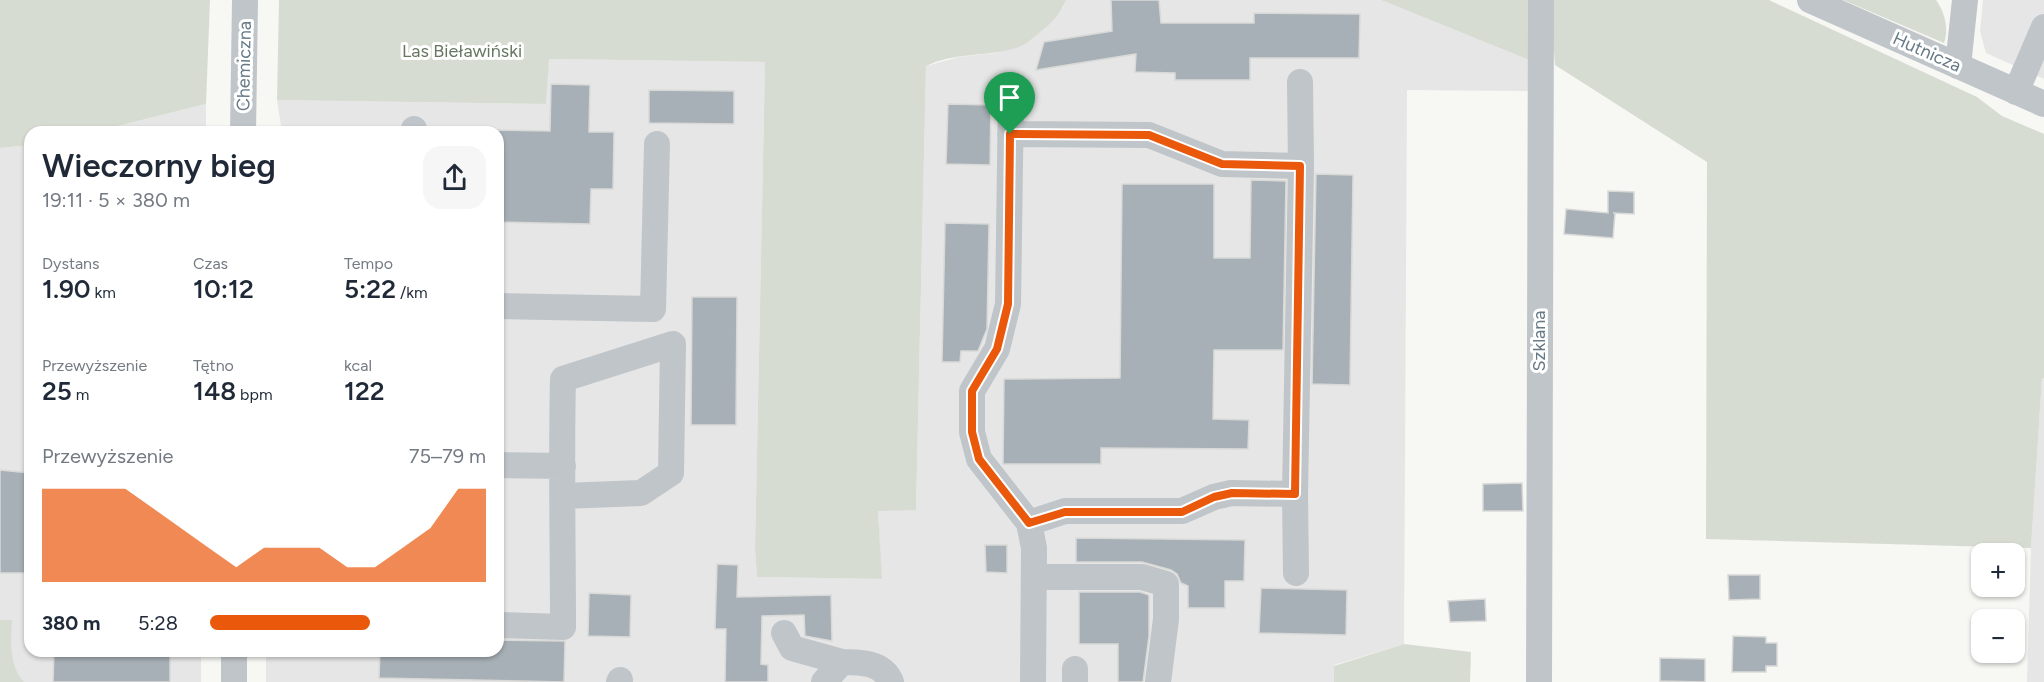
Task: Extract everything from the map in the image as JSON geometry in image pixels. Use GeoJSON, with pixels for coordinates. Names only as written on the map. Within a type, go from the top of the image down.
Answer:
{"type":"FeatureCollection","features":[{"type":"Feature","properties":{"kind":"street","name":"Chemiczna"},"geometry":{"type":"LineString","coordinates":[[243,126],[245,0]]}},
{"type":"Feature","properties":{"kind":"street","name":"Szklana"},"geometry":{"type":"LineString","coordinates":[[1539,682],[1541,0]]}},
{"type":"Feature","properties":{"kind":"street","name":"Hutnicza"},"geometry":{"type":"LineString","coordinates":[[1810,0],[2044,104]]}},
{"type":"Feature","properties":{"kind":"street"},"geometry":{"type":"LineString","coordinates":[[1958,66],[1965,0]]}},
{"type":"Feature","properties":{"kind":"street"},"geometry":{"type":"LineString","coordinates":[[2016,92],[2044,27]]}},
{"type":"Feature","properties":{"kind":"street"},"geometry":{"type":"LineString","coordinates":[[1296,573],[1300,82]]}},
{"type":"Feature","properties":{"kind":"street"},"geometry":{"type":"LineString","coordinates":[[1011,95],[1008,304],[997,349],[972,391],[972,432],[979,459],[1029,523],[1034,548],[1033,682]]}},
{"type":"Feature","properties":{"kind":"street"},"geometry":{"type":"LineString","coordinates":[[1010,134],[1149,135],[1222,164],[1300,166]]}},
{"type":"Feature","properties":{"kind":"street"},"geometry":{"type":"LineString","coordinates":[[504,306],[653,309],[657,144]]}},
{"type":"Feature","properties":{"kind":"street"},"geometry":{"type":"LineString","coordinates":[[504,625],[562,627],[562,496],[562,466],[563,379],[673,344],[671,473],[641,493],[562,496]]}},
{"type":"Feature","properties":{"kind":"street"},"geometry":{"type":"LineString","coordinates":[[504,465],[562,466]]}},
{"type":"Feature","properties":{"kind":"street"},"geometry":{"type":"LineString","coordinates":[[1029,523],[1065,512],[1182,512],[1214,497],[1232,493],[1295,494]]}},
{"type":"Feature","properties":{"kind":"street"},"geometry":{"type":"LineString","coordinates":[[1034,577],[1142,577],[1166,584],[1166,619],[1158,682]]}},
{"type":"Feature","properties":{"kind":"street"},"geometry":{"type":"LineString","coordinates":[[784,633],[792,648],[842,662],[868,662],[889,677],[891,682]]}},
{"type":"Feature","properties":{"kind":"street"},"geometry":{"type":"LineString","coordinates":[[234,657],[234,682]]}},
{"type":"Feature","properties":{"kind":"street"},"geometry":{"type":"LineString","coordinates":[[824,682],[842,662]]}},
{"type":"Feature","properties":{"kind":"shaded area"},"geometry":{"type":"Polygon","coordinates":[[[1066,0],[1381,0],[1529,60],[1529,91],[1407,90],[1404,644],[1334,665],[1334,682],[266,682],[266,657],[504,657],[504,126],[281,126],[277,100],[546,104],[548,59],[765,62],[755,549],[757,577],[881,579],[878,510],[916,510],[926,66],[959,57],[996,53],[1063,8],[1066,0]]]}},
{"type":"Feature","properties":{"kind":"shaded area"},"geometry":{"type":"Polygon","coordinates":[[[1983,0],[2044,0],[2044,79],[1986,53],[1980,31],[1983,0]]]}},
{"type":"Feature","properties":{"kind":"shaded area"},"geometry":{"type":"Polygon","coordinates":[[[206,104],[206,126],[119,126],[206,104]]]}},
{"type":"Feature","properties":{"kind":"shaded area"},"geometry":{"type":"Polygon","coordinates":[[[24,146],[24,657],[201,657],[201,682],[24,682],[17,675],[12,662],[12,620],[0,620],[0,148],[24,146]]]}},
{"type":"Feature","properties":{"kind":"shaded area"},"geometry":{"type":"Polygon","coordinates":[[[2042,377],[2044,378],[2044,682],[2027,682],[2031,548],[2042,377]]]}},
{"type":"Feature","properties":{"kind":"green space"},"geometry":{"type":"Polygon","coordinates":[[[0,0],[210,0],[206,104],[118,126],[24,126],[24,146],[0,148],[0,0]]]}},
{"type":"Feature","properties":{"kind":"green space","name":"Las Bieławiński"},"geometry":{"type":"Polygon","coordinates":[[[279,0],[1066,0],[1052,22],[1021,46],[998,52],[949,58],[926,66],[916,510],[878,511],[882,579],[757,577],[755,549],[765,62],[549,59],[546,104],[277,100],[279,0]]]}},
{"type":"Feature","properties":{"kind":"green space"},"geometry":{"type":"Polygon","coordinates":[[[1381,0],[1532,0],[1529,60],[1381,0]]]}},
{"type":"Feature","properties":{"kind":"green space"},"geometry":{"type":"Polygon","coordinates":[[[1550,0],[1769,0],[1977,97],[2002,116],[2044,134],[2044,378],[2042,378],[2031,548],[2025,548],[2025,543],[1971,543],[1971,546],[1706,539],[1707,162],[1555,65],[1550,0]]]}},
{"type":"Feature","properties":{"kind":"green space"},"geometry":{"type":"Polygon","coordinates":[[[1843,0],[1936,0],[1945,21],[1944,43],[1843,0]]]}},
{"type":"Feature","properties":{"kind":"green space"},"geometry":{"type":"Polygon","coordinates":[[[0,620],[12,620],[13,661],[24,682],[0,682],[0,620]]]}},
{"type":"Feature","properties":{"kind":"green space"},"geometry":{"type":"Polygon","coordinates":[[[1404,644],[1471,652],[1470,682],[1334,682],[1334,666],[1404,644]]]}},
{"type":"Feature","properties":{"kind":"building"},"geometry":{"type":"Polygon","coordinates":[[[1111,0],[1159,0],[1161,23],[1254,23],[1254,13],[1360,14],[1359,58],[1250,58],[1250,80],[1175,80],[1175,73],[1135,72],[1136,54],[1036,70],[1044,42],[1112,31],[1111,0]]]}},
{"type":"Feature","properties":{"kind":"building"},"geometry":{"type":"Polygon","coordinates":[[[551,84],[590,85],[589,132],[614,132],[613,189],[591,189],[590,224],[504,222],[504,130],[550,131],[551,84]]]}},
{"type":"Feature","properties":{"kind":"building"},"geometry":{"type":"Polygon","coordinates":[[[649,90],[734,91],[734,124],[649,123],[649,90]]]}},
{"type":"Feature","properties":{"kind":"building"},"geometry":{"type":"Polygon","coordinates":[[[948,104],[991,105],[990,165],[946,164],[948,104]]]}},
{"type":"Feature","properties":{"kind":"building"},"geometry":{"type":"Polygon","coordinates":[[[1316,174],[1353,175],[1350,385],[1312,384],[1316,174]]]}},
{"type":"Feature","properties":{"kind":"building"},"geometry":{"type":"Polygon","coordinates":[[[1251,180],[1286,181],[1283,350],[1214,350],[1213,419],[1249,420],[1248,449],[1101,448],[1101,464],[1003,464],[1004,379],[1120,378],[1122,184],[1214,184],[1214,258],[1250,258],[1251,180]]]}},
{"type":"Feature","properties":{"kind":"building"},"geometry":{"type":"Polygon","coordinates":[[[1608,191],[1634,192],[1634,214],[1615,213],[1613,238],[1564,234],[1566,209],[1608,213],[1608,191]]]}},
{"type":"Feature","properties":{"kind":"building"},"geometry":{"type":"Polygon","coordinates":[[[945,223],[989,224],[987,329],[978,351],[961,351],[960,362],[942,362],[945,223]]]}},
{"type":"Feature","properties":{"kind":"building"},"geometry":{"type":"Polygon","coordinates":[[[692,297],[737,297],[736,425],[691,425],[692,297]]]}},
{"type":"Feature","properties":{"kind":"building"},"geometry":{"type":"Polygon","coordinates":[[[0,470],[24,472],[24,573],[0,573],[0,470]]]}},
{"type":"Feature","properties":{"kind":"building"},"geometry":{"type":"Polygon","coordinates":[[[1522,483],[1523,511],[1483,511],[1483,484],[1522,483]]]}},
{"type":"Feature","properties":{"kind":"building"},"geometry":{"type":"Polygon","coordinates":[[[1076,538],[1245,540],[1244,581],[1225,581],[1225,608],[1188,608],[1188,586],[1181,583],[1177,574],[1171,570],[1142,562],[1076,562],[1076,538]]]}},
{"type":"Feature","properties":{"kind":"building"},"geometry":{"type":"Polygon","coordinates":[[[985,545],[1007,545],[1007,573],[986,572],[985,545]]]}},
{"type":"Feature","properties":{"kind":"building"},"geometry":{"type":"Polygon","coordinates":[[[717,564],[738,565],[737,597],[831,595],[832,641],[805,636],[804,615],[762,616],[761,664],[768,665],[768,682],[725,682],[726,629],[715,629],[717,564]]]}},
{"type":"Feature","properties":{"kind":"building"},"geometry":{"type":"Polygon","coordinates":[[[1728,575],[1760,575],[1760,599],[1729,600],[1728,575]]]}},
{"type":"Feature","properties":{"kind":"building"},"geometry":{"type":"Polygon","coordinates":[[[1261,588],[1347,590],[1346,635],[1259,633],[1261,588]]]}},
{"type":"Feature","properties":{"kind":"building"},"geometry":{"type":"Polygon","coordinates":[[[1079,592],[1140,592],[1149,595],[1149,636],[1143,682],[1118,682],[1118,644],[1079,644],[1079,592]]]}},
{"type":"Feature","properties":{"kind":"building"},"geometry":{"type":"Polygon","coordinates":[[[589,593],[631,595],[630,637],[588,636],[589,593]]]}},
{"type":"Feature","properties":{"kind":"building"},"geometry":{"type":"Polygon","coordinates":[[[1485,599],[1486,621],[1450,622],[1448,601],[1485,599]]]}},
{"type":"Feature","properties":{"kind":"building"},"geometry":{"type":"Polygon","coordinates":[[[1733,636],[1766,637],[1766,643],[1777,643],[1777,666],[1766,666],[1766,672],[1732,672],[1733,636]]]}},
{"type":"Feature","properties":{"kind":"building"},"geometry":{"type":"Polygon","coordinates":[[[504,640],[565,641],[564,682],[379,678],[380,657],[504,657],[504,640]]]}},
{"type":"Feature","properties":{"kind":"building"},"geometry":{"type":"Polygon","coordinates":[[[54,657],[170,657],[170,682],[53,682],[54,657]]]}},
{"type":"Feature","properties":{"kind":"building"},"geometry":{"type":"Polygon","coordinates":[[[1660,658],[1705,659],[1705,682],[1660,681],[1660,658]]]}},
{"type":"Feature","properties":{"kind":"route"},"geometry":{"type":"LineString","coordinates":[[1010,134],[1149,135],[1222,164],[1300,166],[1295,494],[1232,493],[1214,497],[1182,512],[1065,512],[1029,523],[979,459],[972,432],[972,391],[997,349],[1008,304],[1010,134]]}}]}
